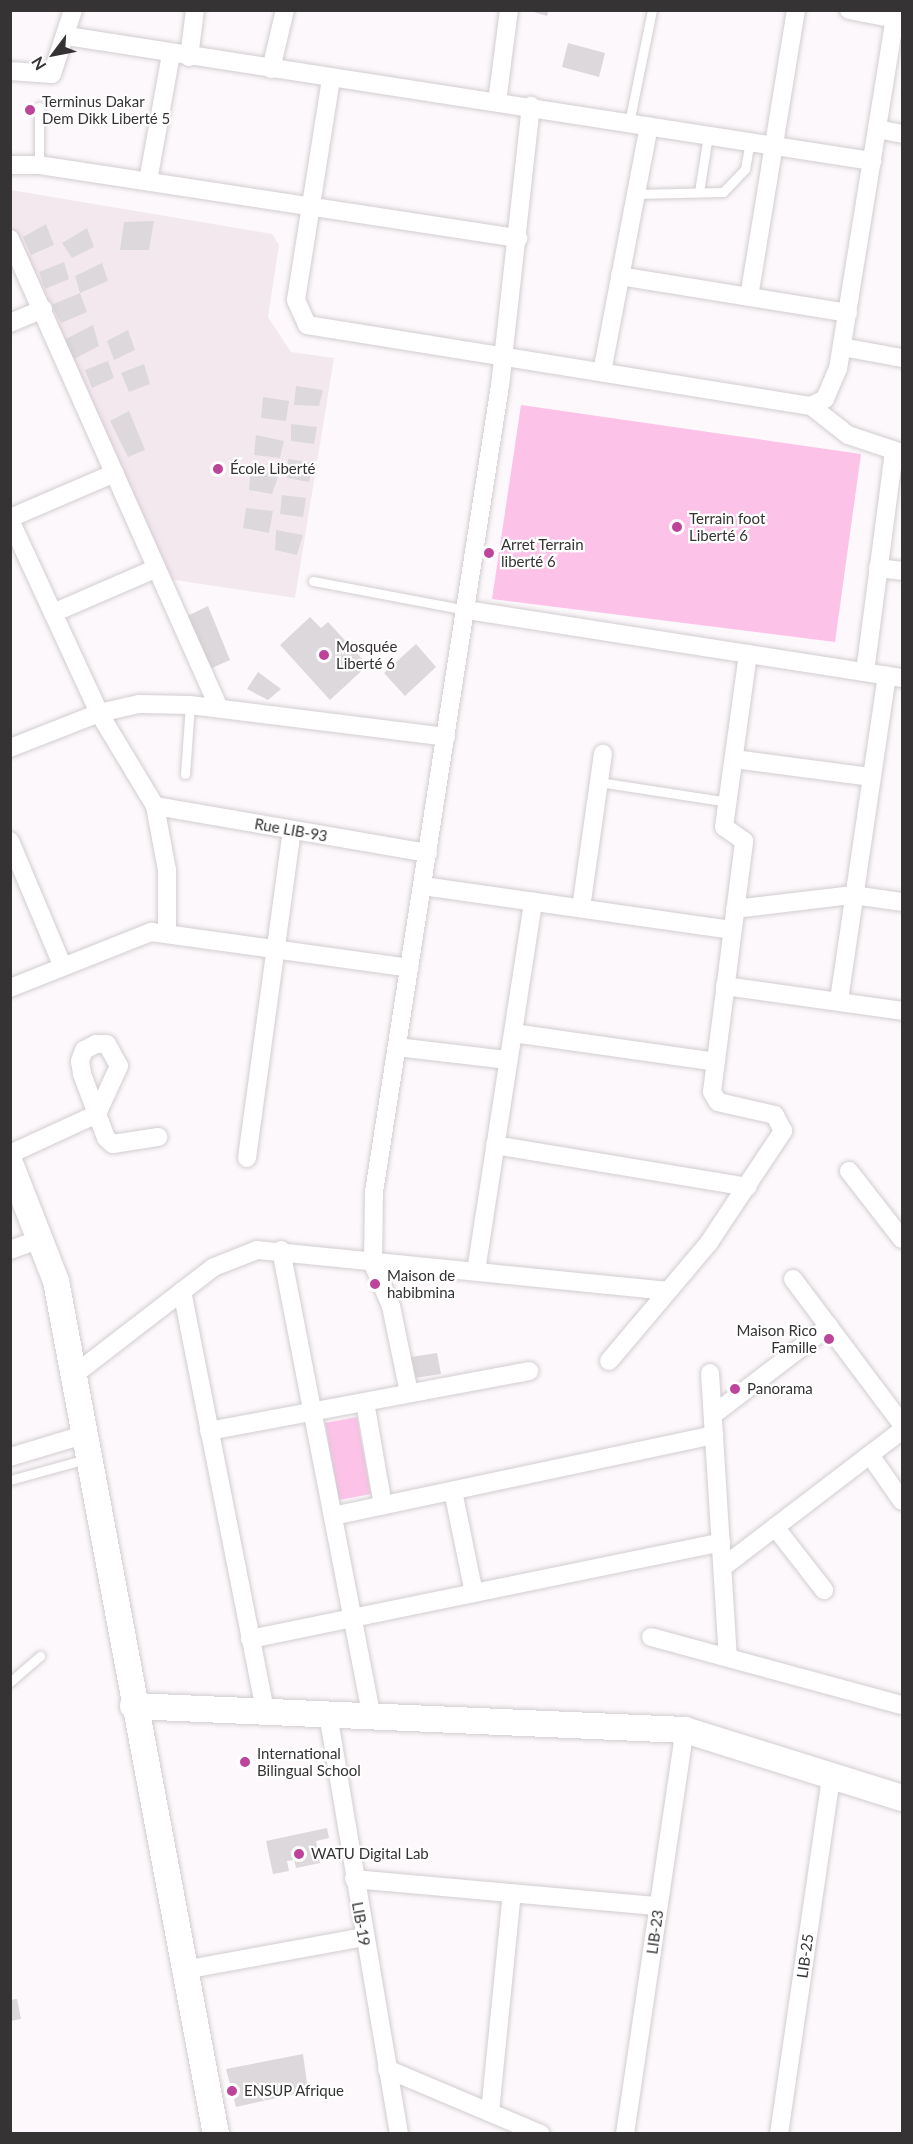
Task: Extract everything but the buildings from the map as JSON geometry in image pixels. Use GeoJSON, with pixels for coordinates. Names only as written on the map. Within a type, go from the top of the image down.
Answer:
{"type":"FeatureCollection","features":[{"type":"Feature","properties":{"kind":"street"},"geometry":{"type":"LineString","coordinates":[[10,71],[52,74],[67,36],[73,10]]}},
{"type":"Feature","properties":{"kind":"street"},"geometry":{"type":"LineString","coordinates":[[148,181],[180,56],[195,10]]}},
{"type":"Feature","properties":{"kind":"street"},"geometry":{"type":"LineString","coordinates":[[272,69],[285,10]]}},
{"type":"Feature","properties":{"kind":"street"},"geometry":{"type":"LineString","coordinates":[[497,102],[509,10]]}},
{"type":"Feature","properties":{"kind":"street"},"geometry":{"type":"LineString","coordinates":[[748,297],[796,10]]}},
{"type":"Feature","properties":{"kind":"street"},"geometry":{"type":"LineString","coordinates":[[811,406],[833,387],[842,347],[895,15],[849,10]]}},
{"type":"Feature","properties":{"kind":"street"},"geometry":{"type":"LineString","coordinates":[[67,36],[180,56],[531,106],[872,161]]}},
{"type":"Feature","properties":{"kind":"street"},"geometry":{"type":"LineString","coordinates":[[331,79],[296,300],[307,325],[500,358],[811,406],[848,435],[898,452],[878,568],[865,672]]}},
{"type":"Feature","properties":{"kind":"street"},"geometry":{"type":"LineString","coordinates":[[409,1393],[391,1306],[373,1264],[374,1192],[467,610],[518,238],[531,106]]}},
{"type":"Feature","properties":{"kind":"street"},"geometry":{"type":"LineString","coordinates":[[602,372],[649,126]]}},
{"type":"Feature","properties":{"kind":"street"},"geometry":{"type":"LineString","coordinates":[[877,129],[903,134]]}},
{"type":"Feature","properties":{"kind":"street"},"geometry":{"type":"LineString","coordinates":[[10,165],[39,165],[148,181],[310,210],[518,238]]}},
{"type":"Feature","properties":{"kind":"street"},"geometry":{"type":"LineString","coordinates":[[10,239],[219,708]]}},
{"type":"Feature","properties":{"kind":"street"},"geometry":{"type":"LineString","coordinates":[[620,276],[848,313]]}},
{"type":"Feature","properties":{"kind":"street"},"geometry":{"type":"LineString","coordinates":[[10,323],[43,309]]}},
{"type":"Feature","properties":{"kind":"street"},"geometry":{"type":"LineString","coordinates":[[842,347],[903,358]]}},
{"type":"Feature","properties":{"kind":"street"},"geometry":{"type":"LineString","coordinates":[[115,472],[10,519],[99,713],[155,806],[167,870],[167,933]]}},
{"type":"Feature","properties":{"kind":"street"},"geometry":{"type":"LineString","coordinates":[[53,613],[157,568]]}},
{"type":"Feature","properties":{"kind":"street"},"geometry":{"type":"LineString","coordinates":[[878,568],[903,571]]}},
{"type":"Feature","properties":{"kind":"street"},"geometry":{"type":"LineString","coordinates":[[467,610],[895,677],[870,777],[839,1000]]}},
{"type":"Feature","properties":{"kind":"street"},"geometry":{"type":"LineString","coordinates":[[609,1361],[667,1291],[747,1186],[783,1131],[775,1115],[713,1098],[731,930],[744,841],[725,830],[748,654]]}},
{"type":"Feature","properties":{"kind":"street"},"geometry":{"type":"LineString","coordinates":[[10,748],[99,713],[139,704],[219,708],[446,737]]}},
{"type":"Feature","properties":{"kind":"street"},"geometry":{"type":"LineString","coordinates":[[581,908],[603,754]]}},
{"type":"Feature","properties":{"kind":"street"},"geometry":{"type":"LineString","coordinates":[[734,759],[870,777]]}},
{"type":"Feature","properties":{"kind":"street","name":"Rue LIB-93"},"geometry":{"type":"LineString","coordinates":[[155,806],[428,853]]}},
{"type":"Feature","properties":{"kind":"street"},"geometry":{"type":"LineString","coordinates":[[247,1158],[279,949],[292,831]]}},
{"type":"Feature","properties":{"kind":"street"},"geometry":{"type":"LineString","coordinates":[[10,841],[62,966]]}},
{"type":"Feature","properties":{"kind":"street"},"geometry":{"type":"LineString","coordinates":[[423,886],[731,930]]}},
{"type":"Feature","properties":{"kind":"street"},"geometry":{"type":"LineString","coordinates":[[735,909],[853,895],[903,902]]}},
{"type":"Feature","properties":{"kind":"street"},"geometry":{"type":"LineString","coordinates":[[476,1271],[533,901]]}},
{"type":"Feature","properties":{"kind":"street"},"geometry":{"type":"LineString","coordinates":[[10,988],[135,935],[167,933],[410,968]]}},
{"type":"Feature","properties":{"kind":"street"},"geometry":{"type":"LineString","coordinates":[[725,986],[839,1000],[899,1014]]}},
{"type":"Feature","properties":{"kind":"street"},"geometry":{"type":"LineString","coordinates":[[513,1034],[716,1062]]}},
{"type":"Feature","properties":{"kind":"street"},"geometry":{"type":"LineString","coordinates":[[397,1047],[508,1060]]}},
{"type":"Feature","properties":{"kind":"street"},"geometry":{"type":"LineString","coordinates":[[10,1154],[97,1114],[113,1144],[158,1137]]}},
{"type":"Feature","properties":{"kind":"street"},"geometry":{"type":"LineString","coordinates":[[495,1145],[747,1186]]}},
{"type":"Feature","properties":{"kind":"street"},"geometry":{"type":"LineString","coordinates":[[10,1163],[43,1238],[75,1374],[84,1448],[216,2133]]}},
{"type":"Feature","properties":{"kind":"street"},"geometry":{"type":"LineString","coordinates":[[849,1171],[903,1239]]}},
{"type":"Feature","properties":{"kind":"street"},"geometry":{"type":"LineString","coordinates":[[10,1250],[43,1238]]}},
{"type":"Feature","properties":{"kind":"street"},"geometry":{"type":"LineString","coordinates":[[281,1250],[372,1716]]}},
{"type":"Feature","properties":{"kind":"street"},"geometry":{"type":"LineString","coordinates":[[75,1374],[182,1291],[234,1255],[281,1250],[373,1264],[476,1271],[667,1291]]}},
{"type":"Feature","properties":{"kind":"street"},"geometry":{"type":"LineString","coordinates":[[794,1279],[903,1424]]}},
{"type":"Feature","properties":{"kind":"street"},"geometry":{"type":"LineString","coordinates":[[182,1291],[265,1711]]}},
{"type":"Feature","properties":{"kind":"street"},"geometry":{"type":"LineString","coordinates":[[713,1415],[829,1326]]}},
{"type":"Feature","properties":{"kind":"street"},"geometry":{"type":"LineString","coordinates":[[209,1431],[529,1371]]}},
{"type":"Feature","properties":{"kind":"street"},"geometry":{"type":"LineString","coordinates":[[710,1373],[728,1656]]}},
{"type":"Feature","properties":{"kind":"street"},"geometry":{"type":"LineString","coordinates":[[364,1402],[383,1505]]}},
{"type":"Feature","properties":{"kind":"street"},"geometry":{"type":"LineString","coordinates":[[723,1567],[903,1430]]}},
{"type":"Feature","properties":{"kind":"street"},"geometry":{"type":"LineString","coordinates":[[333,1516],[715,1435]]}},
{"type":"Feature","properties":{"kind":"street"},"geometry":{"type":"LineString","coordinates":[[10,1456],[84,1448]]}},
{"type":"Feature","properties":{"kind":"street"},"geometry":{"type":"LineString","coordinates":[[870,1455],[903,1501]]}},
{"type":"Feature","properties":{"kind":"street"},"geometry":{"type":"LineString","coordinates":[[453,1491],[474,1593]]}},
{"type":"Feature","properties":{"kind":"street"},"geometry":{"type":"LineString","coordinates":[[775,1527],[824,1590]]}},
{"type":"Feature","properties":{"kind":"street"},"geometry":{"type":"LineString","coordinates":[[250,1640],[721,1542]]}},
{"type":"Feature","properties":{"kind":"street"},"geometry":{"type":"LineString","coordinates":[[651,1637],[903,1704]]}},
{"type":"Feature","properties":{"kind":"street"},"geometry":{"type":"LineString","coordinates":[[134,1706],[684,1730],[831,1778],[903,1798]]}},
{"type":"Feature","properties":{"kind":"street","name":"LIB-19"},"geometry":{"type":"LineString","coordinates":[[328,1714],[354,1879],[399,2133]]}},
{"type":"Feature","properties":{"kind":"street","name":"LIB-23"},"geometry":{"type":"LineString","coordinates":[[625,2133],[684,1730]]}},
{"type":"Feature","properties":{"kind":"street","name":"LIB-25"},"geometry":{"type":"LineString","coordinates":[[779,2133],[831,1778]]}},
{"type":"Feature","properties":{"kind":"street"},"geometry":{"type":"LineString","coordinates":[[354,1879],[658,1906]]}},
{"type":"Feature","properties":{"kind":"street"},"geometry":{"type":"LineString","coordinates":[[490,2112],[512,1893]]}},
{"type":"Feature","properties":{"kind":"street"},"geometry":{"type":"LineString","coordinates":[[184,1970],[364,1937]]}},
{"type":"Feature","properties":{"kind":"street"},"geometry":{"type":"LineString","coordinates":[[387,2069],[541,2133]]}},
{"type":"Feature","properties":{"kind":"lane"},"geometry":{"type":"LineString","coordinates":[[629,123],[652,10]]}},
{"type":"Feature","properties":{"kind":"lane"},"geometry":{"type":"LineString","coordinates":[[39,106],[39,165]]}},
{"type":"Feature","properties":{"kind":"lane"},"geometry":{"type":"LineString","coordinates":[[699,192],[708,135]]}},
{"type":"Feature","properties":{"kind":"lane"},"geometry":{"type":"LineString","coordinates":[[635,194],[723,192],[737,180],[750,141]]}},
{"type":"Feature","properties":{"kind":"lane"},"geometry":{"type":"LineString","coordinates":[[313,581],[467,610]]}},
{"type":"Feature","properties":{"kind":"lane"},"geometry":{"type":"LineString","coordinates":[[185,774],[190,705]]}},
{"type":"Feature","properties":{"kind":"lane"},"geometry":{"type":"LineString","coordinates":[[599,782],[728,802]]}},
{"type":"Feature","properties":{"kind":"lane"},"geometry":{"type":"LineString","coordinates":[[10,1480],[84,1448]]}},
{"type":"Feature","properties":{"kind":"lane"},"geometry":{"type":"LineString","coordinates":[[10,1682],[40,1656]]}},
{"type":"Feature","properties":{"kind":"shaded area","name":"École Liberté"},"geometry":{"type":"Polygon","coordinates":[[[11,190],[272,234],[279,245],[268,317],[291,352],[334,358],[295,598],[168,579],[11,224],[11,190]]]}},
{"type":"Feature","properties":{"kind":"shaded area","name":"Terrain foot Liberté 6"},"geometry":{"type":"Polygon","coordinates":[[[521,405],[861,454],[835,642],[492,599],[521,405]]]}},
{"type":"Feature","properties":{"kind":"shaded area"},"geometry":{"type":"Polygon","coordinates":[[[357,1417],[371,1494],[339,1500],[325,1423],[357,1417]]]}},
{"type":"Feature","properties":{"kind":"place","name":"Terminus Dakar Dem Dikk Liberté 5"},"geometry":{"type":"Point","coordinates":[30,110]}},
{"type":"Feature","properties":{"kind":"place","name":"École Liberté"},"geometry":{"type":"Point","coordinates":[218,469]}},
{"type":"Feature","properties":{"kind":"place","name":"Terrain foot Liberté 6"},"geometry":{"type":"Point","coordinates":[677,527]}},
{"type":"Feature","properties":{"kind":"place","name":"Arret Terrain liberté 6"},"geometry":{"type":"Point","coordinates":[489,553]}},
{"type":"Feature","properties":{"kind":"place","name":"Mosquée Liberté 6"},"geometry":{"type":"Point","coordinates":[324,655]}},
{"type":"Feature","properties":{"kind":"place","name":"Maison de habibmina"},"geometry":{"type":"Point","coordinates":[375,1284]}},
{"type":"Feature","properties":{"kind":"place","name":"Maison Rico Famille"},"geometry":{"type":"Point","coordinates":[829,1339]}},
{"type":"Feature","properties":{"kind":"place","name":"Panorama"},"geometry":{"type":"Point","coordinates":[735,1389]}},
{"type":"Feature","properties":{"kind":"place","name":"International Bilingual School"},"geometry":{"type":"Point","coordinates":[245,1762]}},
{"type":"Feature","properties":{"kind":"place","name":"WATU Digital Lab"},"geometry":{"type":"Point","coordinates":[299,1854]}},
{"type":"Feature","properties":{"kind":"place","name":"ENSUP Afrique"},"geometry":{"type":"Point","coordinates":[232,2091]}}]}
